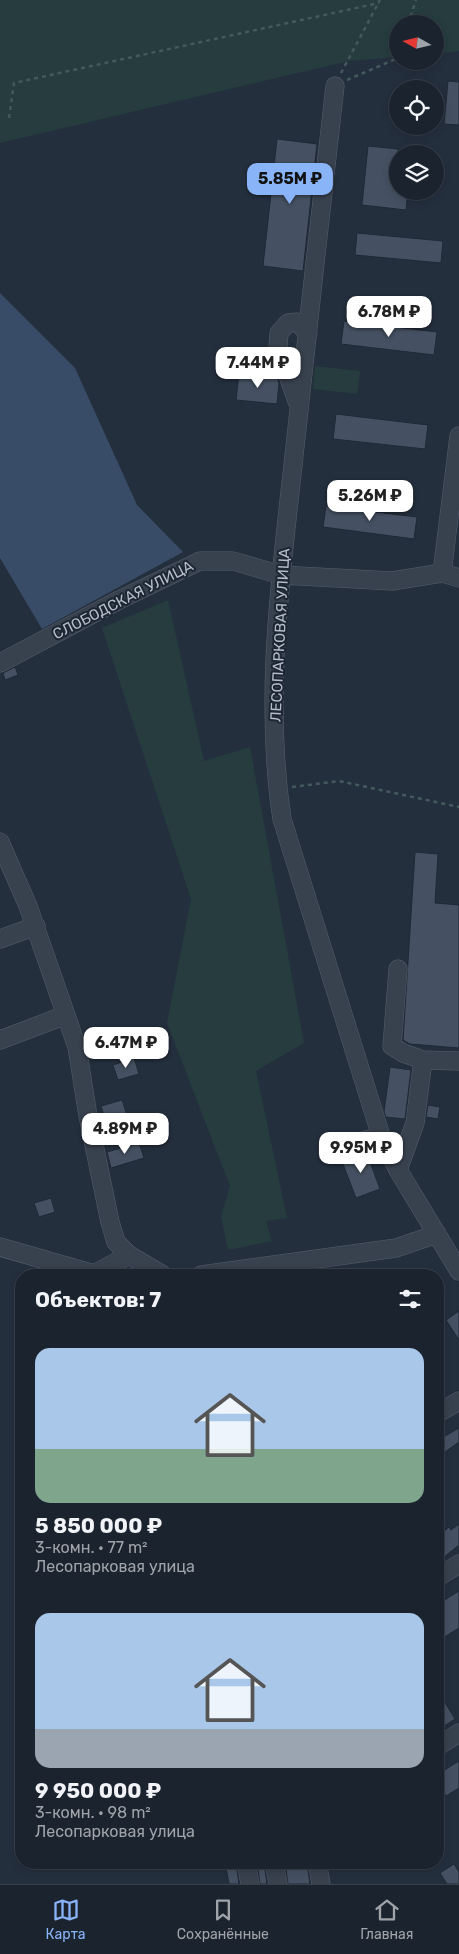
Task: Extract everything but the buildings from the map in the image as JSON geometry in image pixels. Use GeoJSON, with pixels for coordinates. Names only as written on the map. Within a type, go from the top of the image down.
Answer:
{"type":"FeatureCollection","features":[{"type":"Feature","properties":{"kind":"street","name":"ЛЕСОПАРКОВАЯ УЛИЦА"},"geometry":{"type":"LineString","coordinates":[[335,86],[281,574],[273,703],[278,790],[282,819],[381,1136],[398,1170],[459,1271]]}},
{"type":"Feature","properties":{"kind":"street"},"geometry":{"type":"LineString","coordinates":[[299,406],[278,347],[279,333],[288,322],[297,322],[308,333]]}},
{"type":"Feature","properties":{"kind":"street"},"geometry":{"type":"LineString","coordinates":[[442,573],[459,436]]}},
{"type":"Feature","properties":{"kind":"street","name":"СЛОБОДСКАЯ УЛИЦА"},"geometry":{"type":"LineString","coordinates":[[0,663],[119,600],[200,561],[233,561],[281,574],[392,581],[442,573],[459,578]]}},
{"type":"Feature","properties":{"kind":"street"},"geometry":{"type":"LineString","coordinates":[[0,842],[36,926],[77,1047],[110,1222],[116,1242],[129,1255],[153,1269]]}},
{"type":"Feature","properties":{"kind":"street"},"geometry":{"type":"LineString","coordinates":[[0,939],[36,926]]}},
{"type":"Feature","properties":{"kind":"street"},"geometry":{"type":"LineString","coordinates":[[398,969],[392,1046],[403,1053],[423,1060],[459,1061]]}},
{"type":"Feature","properties":{"kind":"street"},"geometry":{"type":"LineString","coordinates":[[0,1040],[66,1016]]}},
{"type":"Feature","properties":{"kind":"street"},"geometry":{"type":"LineString","coordinates":[[398,1170],[415,1123],[423,1060]]}},
{"type":"Feature","properties":{"kind":"street"},"geometry":{"type":"LineString","coordinates":[[350,1145],[381,1136]]}},
{"type":"Feature","properties":{"kind":"street"},"geometry":{"type":"LineString","coordinates":[[244,1269],[396,1248],[437,1234]]}},
{"type":"Feature","properties":{"kind":"street"},"geometry":{"type":"LineString","coordinates":[[0,1247],[77,1269]]}},
{"type":"Feature","properties":{"kind":"street"},"geometry":{"type":"LineString","coordinates":[[103,1269],[129,1255]]}},
{"type":"Feature","properties":{"kind":"street"},"geometry":{"type":"LineString","coordinates":[[444,1410],[459,1401]]}},
{"type":"Feature","properties":{"kind":"street"},"geometry":{"type":"LineString","coordinates":[[444,1573],[459,1564]]}},
{"type":"Feature","properties":{"kind":"street"},"geometry":{"type":"LineString","coordinates":[[444,1742],[459,1733]]}},
{"type":"Feature","properties":{"kind":"street"},"geometry":{"type":"LineString","coordinates":[[247,1869],[250,1884]]}},
{"type":"Feature","properties":{"kind":"street"},"geometry":{"type":"LineString","coordinates":[[275,1869],[278,1884]]}},
{"type":"Feature","properties":{"kind":"street"},"geometry":{"type":"LineString","coordinates":[[318,1869],[321,1884]]}},
{"type":"Feature","properties":{"kind":"path"},"geometry":{"type":"LineString","coordinates":[[411,15],[416,0]]}},
{"type":"Feature","properties":{"kind":"path"},"geometry":{"type":"LineString","coordinates":[[335,86],[379,2]]}},
{"type":"Feature","properties":{"kind":"path"},"geometry":{"type":"LineString","coordinates":[[9,118],[14,83],[379,2]]}},
{"type":"Feature","properties":{"kind":"path"},"geometry":{"type":"LineString","coordinates":[[335,86],[389,62]]}},
{"type":"Feature","properties":{"kind":"path"},"geometry":{"type":"LineString","coordinates":[[278,790],[339,781],[459,807]]}},
{"type":"Feature","properties":{"kind":"green space"},"geometry":{"type":"Polygon","coordinates":[[[0,0],[459,0],[459,51],[444,53],[444,15],[389,15],[389,58],[349,61],[0,143],[0,0]]]}},
{"type":"Feature","properties":{"kind":"green space"},"geometry":{"type":"Polygon","coordinates":[[[315,366],[360,371],[357,394],[313,389],[315,366]]]}},
{"type":"Feature","properties":{"kind":"green space"},"geometry":{"type":"Polygon","coordinates":[[[168,600],[204,761],[250,747],[304,1043],[256,1071],[287,1218],[266,1221],[272,1241],[228,1250],[221,1217],[230,1186],[167,1023],[191,899],[102,628],[168,600]]]}},
{"type":"Feature","properties":{"kind":"water"},"geometry":{"type":"Polygon","coordinates":[[[0,293],[75,368],[137,505],[183,552],[42,629],[0,558],[0,293]]]}}]}
